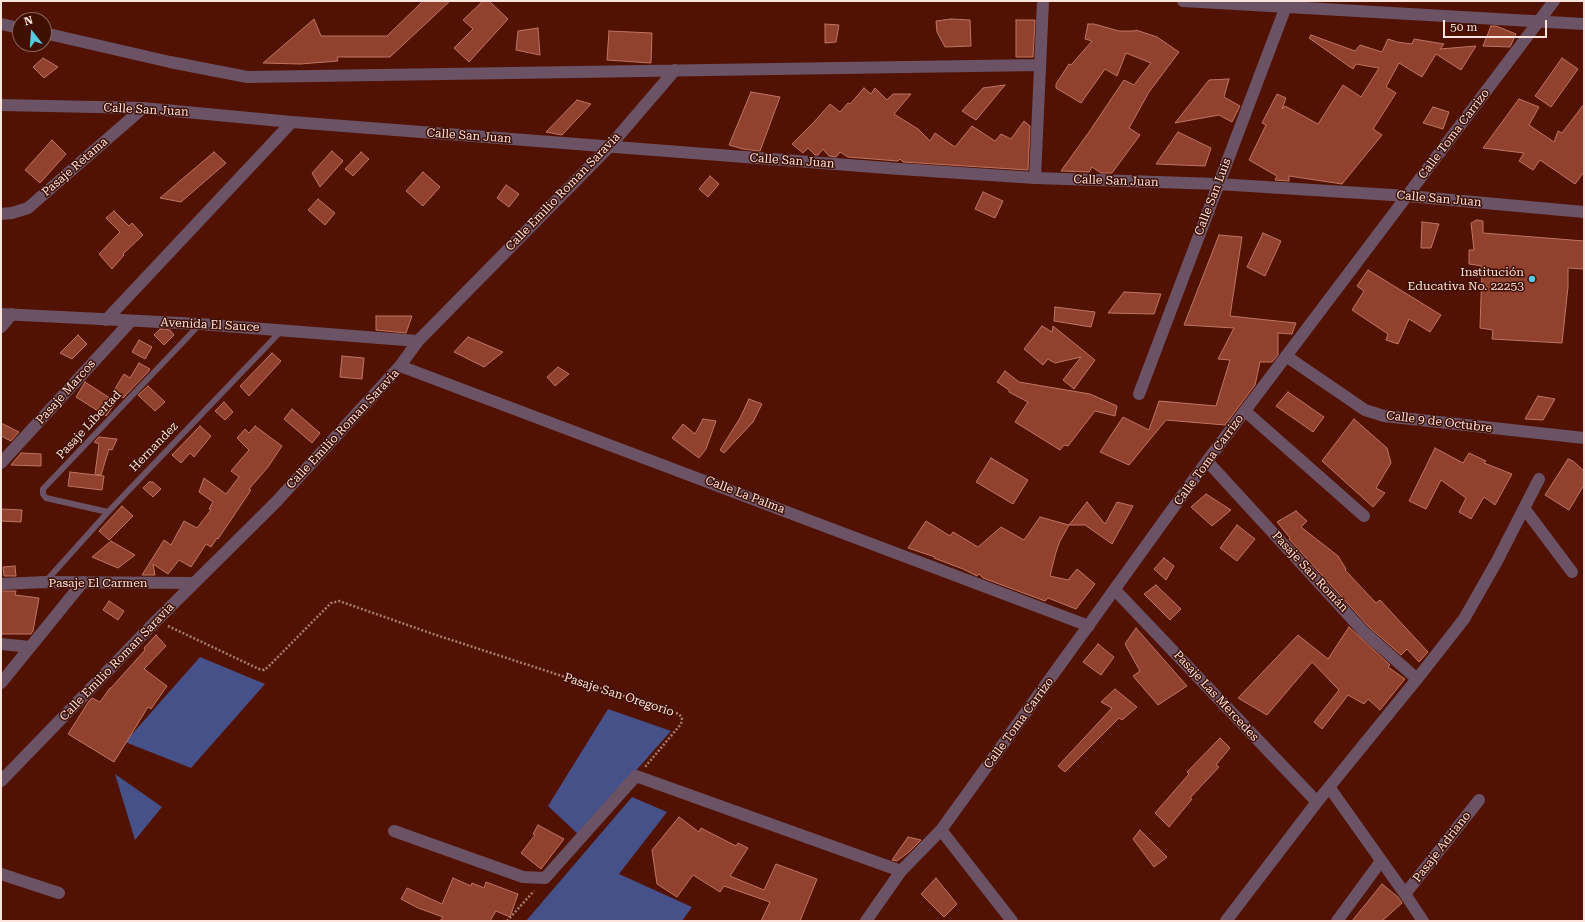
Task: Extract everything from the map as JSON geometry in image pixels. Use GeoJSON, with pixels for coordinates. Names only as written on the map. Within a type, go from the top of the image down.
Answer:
{"type":"FeatureCollection","features":[{"type":"Feature","properties":{"kind":"street"},"geometry":{"type":"LineString","coordinates":[[1035,178],[1043,1]]}},
{"type":"Feature","properties":{"kind":"street"},"geometry":{"type":"LineString","coordinates":[[1183,1],[1287,4],[1584,24]]}},
{"type":"Feature","properties":{"kind":"street","name":"Calle Toma Carrizo"},"geometry":{"type":"LineString","coordinates":[[866,921],[901,871],[941,830],[1206,462],[1554,1]]}},
{"type":"Feature","properties":{"kind":"street","name":"Calle San Luis"},"geometry":{"type":"LineString","coordinates":[[1139,394],[1287,4]]}},
{"type":"Feature","properties":{"kind":"street"},"geometry":{"type":"LineString","coordinates":[[1,24],[12,26]]}},
{"type":"Feature","properties":{"kind":"street"},"geometry":{"type":"LineString","coordinates":[[52,35],[170,62],[247,77],[1039,65]]}},
{"type":"Feature","properties":{"kind":"street","name":"Calle Emilio Roman Saravia"},"geometry":{"type":"LineString","coordinates":[[1,781],[156,621],[276,502],[400,366],[418,341],[609,147],[676,70]]}},
{"type":"Feature","properties":{"kind":"street","name":"Calle San Juan"},"geometry":{"type":"LineString","coordinates":[[1,105],[143,108],[292,122],[609,147],[1035,178],[1218,184],[1408,196],[1584,212]]}},
{"type":"Feature","properties":{"kind":"street","name":"Pasaje Retama"},"geometry":{"type":"LineString","coordinates":[[1,214],[12,213],[28,208],[143,108]]}},
{"type":"Feature","properties":{"kind":"street"},"geometry":{"type":"LineString","coordinates":[[106,320],[292,122]]}},
{"type":"Feature","properties":{"kind":"street"},"geometry":{"type":"LineString","coordinates":[[1,327],[6,314]]}},
{"type":"Feature","properties":{"kind":"street","name":"Avenida El Sauce"},"geometry":{"type":"LineString","coordinates":[[6,314],[200,324],[418,341]]}},
{"type":"Feature","properties":{"kind":"street","name":"Pasaje Marcos"},"geometry":{"type":"LineString","coordinates":[[1,463],[131,321]]}},
{"type":"Feature","properties":{"kind":"street","name":"Calle 9 de Octubre"},"geometry":{"type":"LineString","coordinates":[[1286,356],[1365,410],[1384,416],[1584,438]]}},
{"type":"Feature","properties":{"kind":"street","name":"Calle La Palma"},"geometry":{"type":"LineString","coordinates":[[400,366],[1089,626]]}},
{"type":"Feature","properties":{"kind":"street"},"geometry":{"type":"LineString","coordinates":[[1245,411],[1364,516]]}},
{"type":"Feature","properties":{"kind":"street","name":"Pasaje San Román"},"geometry":{"type":"LineString","coordinates":[[1206,462],[1364,632],[1417,679]]}},
{"type":"Feature","properties":{"kind":"street"},"geometry":{"type":"LineString","coordinates":[[1227,921],[1316,802],[1464,619],[1497,561],[1539,479]]}},
{"type":"Feature","properties":{"kind":"street"},"geometry":{"type":"LineString","coordinates":[[1524,508],[1572,572]]}},
{"type":"Feature","properties":{"kind":"street","name":"Pasaje El Carmen"},"geometry":{"type":"LineString","coordinates":[[1,584],[45,582],[194,583]]}},
{"type":"Feature","properties":{"kind":"street"},"geometry":{"type":"LineString","coordinates":[[1,683],[83,582]]}},
{"type":"Feature","properties":{"kind":"street","name":"Pasaje Las Mercedes"},"geometry":{"type":"LineString","coordinates":[[1115,590],[1316,802]]}},
{"type":"Feature","properties":{"kind":"street"},"geometry":{"type":"LineString","coordinates":[[1,644],[30,647]]}},
{"type":"Feature","properties":{"kind":"street"},"geometry":{"type":"LineString","coordinates":[[394,831],[523,877],[545,878],[636,776],[901,871]]}},
{"type":"Feature","properties":{"kind":"street"},"geometry":{"type":"LineString","coordinates":[[1329,787],[1405,894],[1422,921]]}},
{"type":"Feature","properties":{"kind":"street","name":"Pasaje Adriano"},"geometry":{"type":"LineString","coordinates":[[1405,894],[1479,800]]}},
{"type":"Feature","properties":{"kind":"street"},"geometry":{"type":"LineString","coordinates":[[941,830],[1012,921]]}},
{"type":"Feature","properties":{"kind":"street"},"geometry":{"type":"LineString","coordinates":[[1337,921],[1382,861]]}},
{"type":"Feature","properties":{"kind":"street"},"geometry":{"type":"LineString","coordinates":[[1,874],[59,893]]}},
{"type":"Feature","properties":{"kind":"lane","name":"Pasaje Libertad"},"geometry":{"type":"LineString","coordinates":[[108,512],[46,498],[43,494],[43,489],[200,324]]}},
{"type":"Feature","properties":{"kind":"lane","name":"Hernandez"},"geometry":{"type":"LineString","coordinates":[[45,582],[108,512],[282,330]]}},
{"type":"Feature","properties":{"kind":"path","name":"Pasaje San Oregorio"},"geometry":{"type":"LineString","coordinates":[[156,621],[259,670],[264,670],[331,603],[339,601],[436,635],[679,714],[682,718],[682,724],[636,776]]}},
{"type":"Feature","properties":{"kind":"path"},"geometry":{"type":"LineString","coordinates":[[507,921],[545,878]]}},
{"type":"Feature","properties":{"kind":"shaded area"},"geometry":{"type":"Polygon","coordinates":[[[200,657],[265,684],[191,768],[125,742],[200,657]]]}},
{"type":"Feature","properties":{"kind":"shaded area"},"geometry":{"type":"Polygon","coordinates":[[[608,709],[671,731],[579,835],[548,806],[608,709]]]}},
{"type":"Feature","properties":{"kind":"shaded area"},"geometry":{"type":"Polygon","coordinates":[[[115,774],[162,807],[135,840],[115,774]]]}},
{"type":"Feature","properties":{"kind":"shaded area"},"geometry":{"type":"Polygon","coordinates":[[[632,797],[667,812],[619,874],[692,907],[682,921],[526,921],[632,797]]]}},
{"type":"Feature","properties":{"kind":"building"},"geometry":{"type":"Polygon","coordinates":[[[423,1],[450,1],[390,57],[337,57],[338,61],[300,64],[263,63],[314,19],[321,36],[387,36],[423,1]]]}},
{"type":"Feature","properties":{"kind":"building"},"geometry":{"type":"Polygon","coordinates":[[[483,1],[489,1],[508,19],[469,62],[454,48],[473,29],[463,20],[483,1]]]}},
{"type":"Feature","properties":{"kind":"building"},"geometry":{"type":"Polygon","coordinates":[[[951,19],[970,20],[971,46],[945,47],[937,32],[936,21],[951,19]]]}},
{"type":"Feature","properties":{"kind":"building"},"geometry":{"type":"Polygon","coordinates":[[[1016,20],[1035,20],[1033,57],[1016,57],[1016,20]]]}},
{"type":"Feature","properties":{"kind":"building"},"geometry":{"type":"Polygon","coordinates":[[[825,24],[839,25],[836,42],[825,43],[825,24]]]}},
{"type":"Feature","properties":{"kind":"building"},"geometry":{"type":"Polygon","coordinates":[[[1088,24],[1094,24],[1119,31],[1136,30],[1157,37],[1179,52],[1149,92],[1129,128],[1140,135],[1112,173],[1101,173],[1092,167],[1089,172],[1061,171],[1124,80],[1134,85],[1151,63],[1126,53],[1117,76],[1105,69],[1081,103],[1056,88],[1056,84],[1069,64],[1071,65],[1092,41],[1085,39],[1088,24]]]}},
{"type":"Feature","properties":{"kind":"building"},"geometry":{"type":"Polygon","coordinates":[[[1491,26],[1496,26],[1516,34],[1510,47],[1483,46],[1491,26]]]}},
{"type":"Feature","properties":{"kind":"building"},"geometry":{"type":"Polygon","coordinates":[[[538,28],[540,55],[516,50],[518,31],[538,28]]]}},
{"type":"Feature","properties":{"kind":"building"},"geometry":{"type":"Polygon","coordinates":[[[609,31],[652,33],[651,63],[607,60],[609,31]]]}},
{"type":"Feature","properties":{"kind":"building"},"geometry":{"type":"Polygon","coordinates":[[[1311,35],[1355,51],[1360,45],[1382,52],[1388,39],[1412,44],[1414,39],[1444,44],[1440,49],[1476,46],[1461,70],[1436,54],[1422,77],[1399,63],[1386,87],[1396,93],[1373,129],[1382,135],[1342,184],[1289,176],[1289,181],[1275,180],[1277,176],[1249,160],[1266,125],[1262,123],[1277,94],[1286,98],[1282,109],[1285,106],[1318,124],[1343,85],[1361,97],[1379,68],[1356,64],[1353,69],[1309,38],[1311,35]]]}},
{"type":"Feature","properties":{"kind":"building"},"geometry":{"type":"Polygon","coordinates":[[[43,58],[58,67],[44,78],[33,67],[43,58]]]}},
{"type":"Feature","properties":{"kind":"building"},"geometry":{"type":"Polygon","coordinates":[[[1562,58],[1578,69],[1551,107],[1535,96],[1562,58]]]}},
{"type":"Feature","properties":{"kind":"building"},"geometry":{"type":"Polygon","coordinates":[[[1229,79],[1224,97],[1240,106],[1232,122],[1219,115],[1175,123],[1209,80],[1229,79]]]}},
{"type":"Feature","properties":{"kind":"building"},"geometry":{"type":"Polygon","coordinates":[[[1005,85],[976,120],[962,111],[983,88],[1005,85]]]}},
{"type":"Feature","properties":{"kind":"building"},"geometry":{"type":"Polygon","coordinates":[[[864,88],[871,94],[875,88],[887,100],[893,94],[911,94],[894,114],[918,129],[930,141],[935,133],[955,147],[972,126],[995,141],[1001,134],[1011,139],[1024,121],[1030,126],[1028,170],[903,162],[900,159],[898,161],[848,157],[840,152],[836,157],[829,156],[823,149],[818,155],[815,155],[808,148],[803,153],[792,144],[830,104],[840,112],[848,103],[850,104],[864,88]]]}},
{"type":"Feature","properties":{"kind":"building"},"geometry":{"type":"Polygon","coordinates":[[[751,92],[780,97],[760,151],[743,149],[729,145],[751,92]]]}},
{"type":"Feature","properties":{"kind":"building"},"geometry":{"type":"Polygon","coordinates":[[[1519,99],[1539,107],[1529,125],[1554,142],[1558,131],[1562,133],[1584,104],[1584,172],[1575,184],[1540,160],[1533,170],[1519,161],[1524,153],[1483,148],[1519,99]]]}},
{"type":"Feature","properties":{"kind":"building"},"geometry":{"type":"Polygon","coordinates":[[[577,100],[591,104],[562,135],[546,132],[577,100]]]}},
{"type":"Feature","properties":{"kind":"building"},"geometry":{"type":"Polygon","coordinates":[[[1433,107],[1449,112],[1443,129],[1423,123],[1433,107]]]}},
{"type":"Feature","properties":{"kind":"building"},"geometry":{"type":"Polygon","coordinates":[[[1178,132],[1211,148],[1205,166],[1156,164],[1178,132]]]}},
{"type":"Feature","properties":{"kind":"building"},"geometry":{"type":"Polygon","coordinates":[[[52,140],[66,154],[40,183],[25,170],[52,140]]]}},
{"type":"Feature","properties":{"kind":"building"},"geometry":{"type":"Polygon","coordinates":[[[332,151],[343,161],[320,187],[312,173],[332,151]]]}},
{"type":"Feature","properties":{"kind":"building"},"geometry":{"type":"Polygon","coordinates":[[[214,152],[226,163],[181,202],[160,198],[214,152]]]}},
{"type":"Feature","properties":{"kind":"building"},"geometry":{"type":"Polygon","coordinates":[[[361,152],[369,159],[353,176],[345,169],[361,152]]]}},
{"type":"Feature","properties":{"kind":"building"},"geometry":{"type":"Polygon","coordinates":[[[423,172],[440,187],[423,206],[406,191],[423,172]]]}},
{"type":"Feature","properties":{"kind":"building"},"geometry":{"type":"Polygon","coordinates":[[[710,176],[719,184],[708,197],[699,189],[710,176]]]}},
{"type":"Feature","properties":{"kind":"building"},"geometry":{"type":"Polygon","coordinates":[[[506,185],[519,194],[509,207],[497,198],[506,185]]]}},
{"type":"Feature","properties":{"kind":"building"},"geometry":{"type":"Polygon","coordinates":[[[983,192],[1003,201],[995,218],[975,209],[983,192]]]}},
{"type":"Feature","properties":{"kind":"building"},"geometry":{"type":"Polygon","coordinates":[[[318,199],[335,213],[325,225],[308,210],[318,199]]]}},
{"type":"Feature","properties":{"kind":"building"},"geometry":{"type":"Polygon","coordinates":[[[114,211],[129,226],[132,223],[143,235],[123,254],[124,255],[112,269],[99,254],[120,232],[106,218],[114,211]]]}},
{"type":"Feature","properties":{"kind":"building"},"geometry":{"type":"Polygon","coordinates":[[[1477,220],[1483,221],[1483,233],[1584,241],[1584,269],[1568,268],[1568,287],[1562,343],[1492,339],[1493,330],[1480,328],[1482,266],[1469,264],[1469,250],[1474,250],[1471,223],[1477,220]]]}},
{"type":"Feature","properties":{"kind":"building"},"geometry":{"type":"Polygon","coordinates":[[[1422,222],[1439,224],[1431,248],[1421,248],[1422,222]]]}},
{"type":"Feature","properties":{"kind":"building"},"geometry":{"type":"Polygon","coordinates":[[[1263,233],[1281,241],[1265,276],[1247,267],[1263,233]]]}},
{"type":"Feature","properties":{"kind":"building"},"geometry":{"type":"Polygon","coordinates":[[[1219,235],[1242,237],[1230,316],[1296,323],[1292,334],[1278,333],[1278,355],[1272,362],[1260,362],[1255,385],[1225,425],[1166,420],[1129,465],[1100,452],[1123,417],[1149,430],[1159,401],[1216,406],[1230,360],[1218,359],[1234,328],[1184,325],[1219,235]]]}},
{"type":"Feature","properties":{"kind":"building"},"geometry":{"type":"Polygon","coordinates":[[[1368,270],[1441,315],[1430,332],[1409,319],[1398,344],[1386,340],[1388,334],[1352,310],[1364,291],[1357,286],[1368,270]]]}},
{"type":"Feature","properties":{"kind":"building"},"geometry":{"type":"Polygon","coordinates":[[[1124,292],[1161,294],[1154,314],[1108,313],[1124,292]]]}},
{"type":"Feature","properties":{"kind":"building"},"geometry":{"type":"Polygon","coordinates":[[[1055,307],[1095,312],[1091,327],[1054,321],[1055,307]]]}},
{"type":"Feature","properties":{"kind":"building"},"geometry":{"type":"Polygon","coordinates":[[[376,316],[412,316],[406,333],[376,330],[376,316]]]}},
{"type":"Feature","properties":{"kind":"building"},"geometry":{"type":"Polygon","coordinates":[[[1042,326],[1052,332],[1053,326],[1095,360],[1074,389],[1063,380],[1081,357],[1055,363],[1048,359],[1043,365],[1024,349],[1042,326]]]}},
{"type":"Feature","properties":{"kind":"building"},"geometry":{"type":"Polygon","coordinates":[[[160,329],[170,330],[174,335],[164,345],[154,335],[160,329]]]}},
{"type":"Feature","properties":{"kind":"building"},"geometry":{"type":"Polygon","coordinates":[[[78,335],[87,344],[72,359],[60,353],[78,335]]]}},
{"type":"Feature","properties":{"kind":"building"},"geometry":{"type":"Polygon","coordinates":[[[468,337],[503,352],[484,367],[454,352],[468,337]]]}},
{"type":"Feature","properties":{"kind":"building"},"geometry":{"type":"Polygon","coordinates":[[[139,340],[152,347],[145,359],[132,352],[139,340]]]}},
{"type":"Feature","properties":{"kind":"building"},"geometry":{"type":"Polygon","coordinates":[[[272,353],[281,361],[249,396],[240,386],[272,353]]]}},
{"type":"Feature","properties":{"kind":"building"},"geometry":{"type":"Polygon","coordinates":[[[342,356],[364,358],[362,379],[340,377],[342,356]]]}},
{"type":"Feature","properties":{"kind":"building"},"geometry":{"type":"Polygon","coordinates":[[[139,363],[150,369],[148,372],[123,398],[113,392],[124,374],[130,378],[139,363]]]}},
{"type":"Feature","properties":{"kind":"building"},"geometry":{"type":"Polygon","coordinates":[[[558,367],[569,374],[555,386],[547,377],[558,367]]]}},
{"type":"Feature","properties":{"kind":"building"},"geometry":{"type":"Polygon","coordinates":[[[1005,371],[1019,382],[1090,394],[1117,406],[1115,416],[1095,411],[1068,446],[1064,445],[1060,450],[1015,422],[1028,402],[1009,392],[1009,390],[997,382],[1005,371]]]}},
{"type":"Feature","properties":{"kind":"building"},"geometry":{"type":"Polygon","coordinates":[[[85,382],[116,402],[106,416],[76,397],[85,382]]]}},
{"type":"Feature","properties":{"kind":"building"},"geometry":{"type":"Polygon","coordinates":[[[148,386],[165,402],[155,411],[138,395],[148,386]]]}},
{"type":"Feature","properties":{"kind":"building"},"geometry":{"type":"Polygon","coordinates":[[[1288,392],[1324,417],[1313,432],[1276,406],[1288,392]]]}},
{"type":"Feature","properties":{"kind":"building"},"geometry":{"type":"Polygon","coordinates":[[[1538,396],[1555,399],[1543,420],[1525,419],[1538,396]]]}},
{"type":"Feature","properties":{"kind":"building"},"geometry":{"type":"Polygon","coordinates":[[[749,399],[762,404],[753,422],[724,453],[720,450],[740,418],[749,399]]]}},
{"type":"Feature","properties":{"kind":"building"},"geometry":{"type":"Polygon","coordinates":[[[224,402],[233,412],[225,420],[215,411],[224,402]]]}},
{"type":"Feature","properties":{"kind":"building"},"geometry":{"type":"Polygon","coordinates":[[[292,409],[320,433],[312,443],[284,419],[292,409]]]}},
{"type":"Feature","properties":{"kind":"building"},"geometry":{"type":"Polygon","coordinates":[[[703,419],[716,421],[706,449],[699,458],[672,438],[683,424],[695,434],[703,419]]]}},
{"type":"Feature","properties":{"kind":"building"},"geometry":{"type":"Polygon","coordinates":[[[1354,419],[1387,448],[1391,463],[1376,488],[1385,493],[1373,507],[1322,461],[1354,419]]]}},
{"type":"Feature","properties":{"kind":"building"},"geometry":{"type":"Polygon","coordinates":[[[1,423],[19,432],[11,441],[1,436],[1,423]]]}},
{"type":"Feature","properties":{"kind":"building"},"geometry":{"type":"Polygon","coordinates":[[[200,426],[211,436],[194,457],[190,453],[181,463],[172,455],[200,426]]]}},
{"type":"Feature","properties":{"kind":"building"},"geometry":{"type":"Polygon","coordinates":[[[255,426],[282,446],[268,467],[249,489],[251,490],[218,539],[217,538],[211,547],[206,544],[191,567],[179,560],[168,574],[153,564],[155,575],[142,575],[164,540],[171,545],[184,521],[197,528],[211,510],[209,509],[213,502],[199,492],[204,478],[226,494],[239,477],[231,471],[249,450],[237,438],[245,429],[249,433],[255,426]]]}},
{"type":"Feature","properties":{"kind":"building"},"geometry":{"type":"Polygon","coordinates":[[[99,437],[117,439],[112,450],[109,449],[101,475],[95,474],[99,444],[94,442],[99,437]]]}},
{"type":"Feature","properties":{"kind":"building"},"geometry":{"type":"Polygon","coordinates":[[[1435,448],[1463,463],[1469,453],[1486,461],[1484,463],[1512,474],[1495,505],[1484,497],[1471,519],[1459,512],[1466,498],[1441,480],[1426,509],[1409,501],[1435,448]]]}},
{"type":"Feature","properties":{"kind":"building"},"geometry":{"type":"Polygon","coordinates":[[[21,453],[41,454],[41,466],[11,465],[21,453]]]}},
{"type":"Feature","properties":{"kind":"building"},"geometry":{"type":"Polygon","coordinates":[[[991,458],[1028,480],[1013,504],[976,482],[991,458]]]}},
{"type":"Feature","properties":{"kind":"building"},"geometry":{"type":"Polygon","coordinates":[[[1568,459],[1573,461],[1584,471],[1584,485],[1569,510],[1545,495],[1568,459]]]}},
{"type":"Feature","properties":{"kind":"building"},"geometry":{"type":"Polygon","coordinates":[[[70,472],[104,476],[102,490],[68,486],[70,472]]]}},
{"type":"Feature","properties":{"kind":"building"},"geometry":{"type":"Polygon","coordinates":[[[149,482],[153,482],[161,489],[153,497],[143,488],[149,482]]]}},
{"type":"Feature","properties":{"kind":"building"},"geometry":{"type":"Polygon","coordinates":[[[1206,494],[1231,510],[1212,526],[1191,507],[1206,494]]]}},
{"type":"Feature","properties":{"kind":"building"},"geometry":{"type":"Polygon","coordinates":[[[1087,502],[1105,524],[1117,502],[1133,506],[1112,544],[1085,525],[1069,525],[1087,502]]]}},
{"type":"Feature","properties":{"kind":"building"},"geometry":{"type":"Polygon","coordinates":[[[122,506],[133,516],[109,540],[99,531],[122,506]]]}},
{"type":"Feature","properties":{"kind":"building"},"geometry":{"type":"Polygon","coordinates":[[[1,509],[22,510],[21,522],[1,521],[1,509]]]}},
{"type":"Feature","properties":{"kind":"building"},"geometry":{"type":"Polygon","coordinates":[[[1296,511],[1307,521],[1301,527],[1338,556],[1346,569],[1345,570],[1376,603],[1380,600],[1428,652],[1419,662],[1407,649],[1401,655],[1369,627],[1289,539],[1290,538],[1277,522],[1296,511]]]}},
{"type":"Feature","properties":{"kind":"building"},"geometry":{"type":"Polygon","coordinates":[[[1040,517],[1069,525],[1060,541],[1050,576],[1068,580],[1077,569],[1095,584],[1076,609],[1048,598],[1045,601],[983,578],[979,574],[977,576],[934,558],[935,557],[908,548],[926,521],[950,536],[953,532],[978,547],[1001,527],[1024,540],[1040,517]]]}},
{"type":"Feature","properties":{"kind":"building"},"geometry":{"type":"Polygon","coordinates":[[[1237,525],[1255,539],[1237,561],[1220,548],[1237,525]]]}},
{"type":"Feature","properties":{"kind":"building"},"geometry":{"type":"Polygon","coordinates":[[[111,541],[135,555],[118,568],[92,557],[111,541]]]}},
{"type":"Feature","properties":{"kind":"building"},"geometry":{"type":"Polygon","coordinates":[[[1164,558],[1174,566],[1166,580],[1154,569],[1164,558]]]}},
{"type":"Feature","properties":{"kind":"building"},"geometry":{"type":"Polygon","coordinates":[[[15,566],[16,576],[4,576],[3,567],[15,566]]]}},
{"type":"Feature","properties":{"kind":"building"},"geometry":{"type":"Polygon","coordinates":[[[1156,585],[1181,609],[1170,620],[1144,594],[1156,585]]]}},
{"type":"Feature","properties":{"kind":"building"},"geometry":{"type":"Polygon","coordinates":[[[1,591],[16,591],[15,595],[39,598],[33,631],[31,634],[1,634],[1,591]]]}},
{"type":"Feature","properties":{"kind":"building"},"geometry":{"type":"Polygon","coordinates":[[[109,601],[124,611],[118,620],[103,610],[109,601]]]}},
{"type":"Feature","properties":{"kind":"building"},"geometry":{"type":"Polygon","coordinates":[[[1349,627],[1390,665],[1388,667],[1405,679],[1380,710],[1368,699],[1364,704],[1348,695],[1322,729],[1314,722],[1339,690],[1312,662],[1267,715],[1238,698],[1298,635],[1328,659],[1349,627]]]}},
{"type":"Feature","properties":{"kind":"building"},"geometry":{"type":"Polygon","coordinates":[[[1136,628],[1187,686],[1158,705],[1133,676],[1140,671],[1125,644],[1136,628]]]}},
{"type":"Feature","properties":{"kind":"building"},"geometry":{"type":"Polygon","coordinates":[[[156,635],[166,646],[144,669],[167,686],[151,709],[148,707],[114,762],[68,734],[89,701],[92,698],[100,702],[110,688],[145,650],[144,648],[156,635]]]}},
{"type":"Feature","properties":{"kind":"building"},"geometry":{"type":"Polygon","coordinates":[[[1098,644],[1114,657],[1101,675],[1083,662],[1098,644]]]}},
{"type":"Feature","properties":{"kind":"building"},"geometry":{"type":"Polygon","coordinates":[[[1115,689],[1137,707],[1122,720],[1119,718],[1065,772],[1058,766],[1112,708],[1101,702],[1115,689]]]}},
{"type":"Feature","properties":{"kind":"building"},"geometry":{"type":"Polygon","coordinates":[[[1220,738],[1230,748],[1216,765],[1219,767],[1190,798],[1192,799],[1169,827],[1155,813],[1189,774],[1187,772],[1220,738]]]}},
{"type":"Feature","properties":{"kind":"building"},"geometry":{"type":"Polygon","coordinates":[[[679,817],[699,832],[701,828],[736,846],[738,843],[748,848],[730,876],[764,890],[776,864],[817,879],[800,921],[761,921],[770,902],[724,886],[720,892],[693,875],[677,897],[657,884],[652,850],[679,817]]]}},
{"type":"Feature","properties":{"kind":"building"},"geometry":{"type":"Polygon","coordinates":[[[538,825],[564,839],[541,869],[521,853],[535,835],[533,834],[538,825]]]}},
{"type":"Feature","properties":{"kind":"building"},"geometry":{"type":"Polygon","coordinates":[[[1140,830],[1167,857],[1154,867],[1133,839],[1140,830]]]}},
{"type":"Feature","properties":{"kind":"building"},"geometry":{"type":"Polygon","coordinates":[[[908,837],[921,840],[897,861],[892,860],[908,837]]]}},
{"type":"Feature","properties":{"kind":"building"},"geometry":{"type":"Polygon","coordinates":[[[453,878],[471,886],[472,883],[484,888],[486,882],[518,894],[510,917],[496,911],[490,921],[440,921],[443,917],[418,908],[401,899],[407,888],[442,904],[453,878]]]}},
{"type":"Feature","properties":{"kind":"building"},"geometry":{"type":"Polygon","coordinates":[[[936,878],[957,904],[944,917],[921,894],[936,878]]]}},
{"type":"Feature","properties":{"kind":"building"},"geometry":{"type":"Polygon","coordinates":[[[1382,884],[1398,897],[1402,903],[1382,921],[1352,921],[1382,884]]]}},
{"type":"Feature","properties":{"kind":"place","name":"Institución Educativa No. 22253"},"geometry":{"type":"Point","coordinates":[1532,279]}}]}
